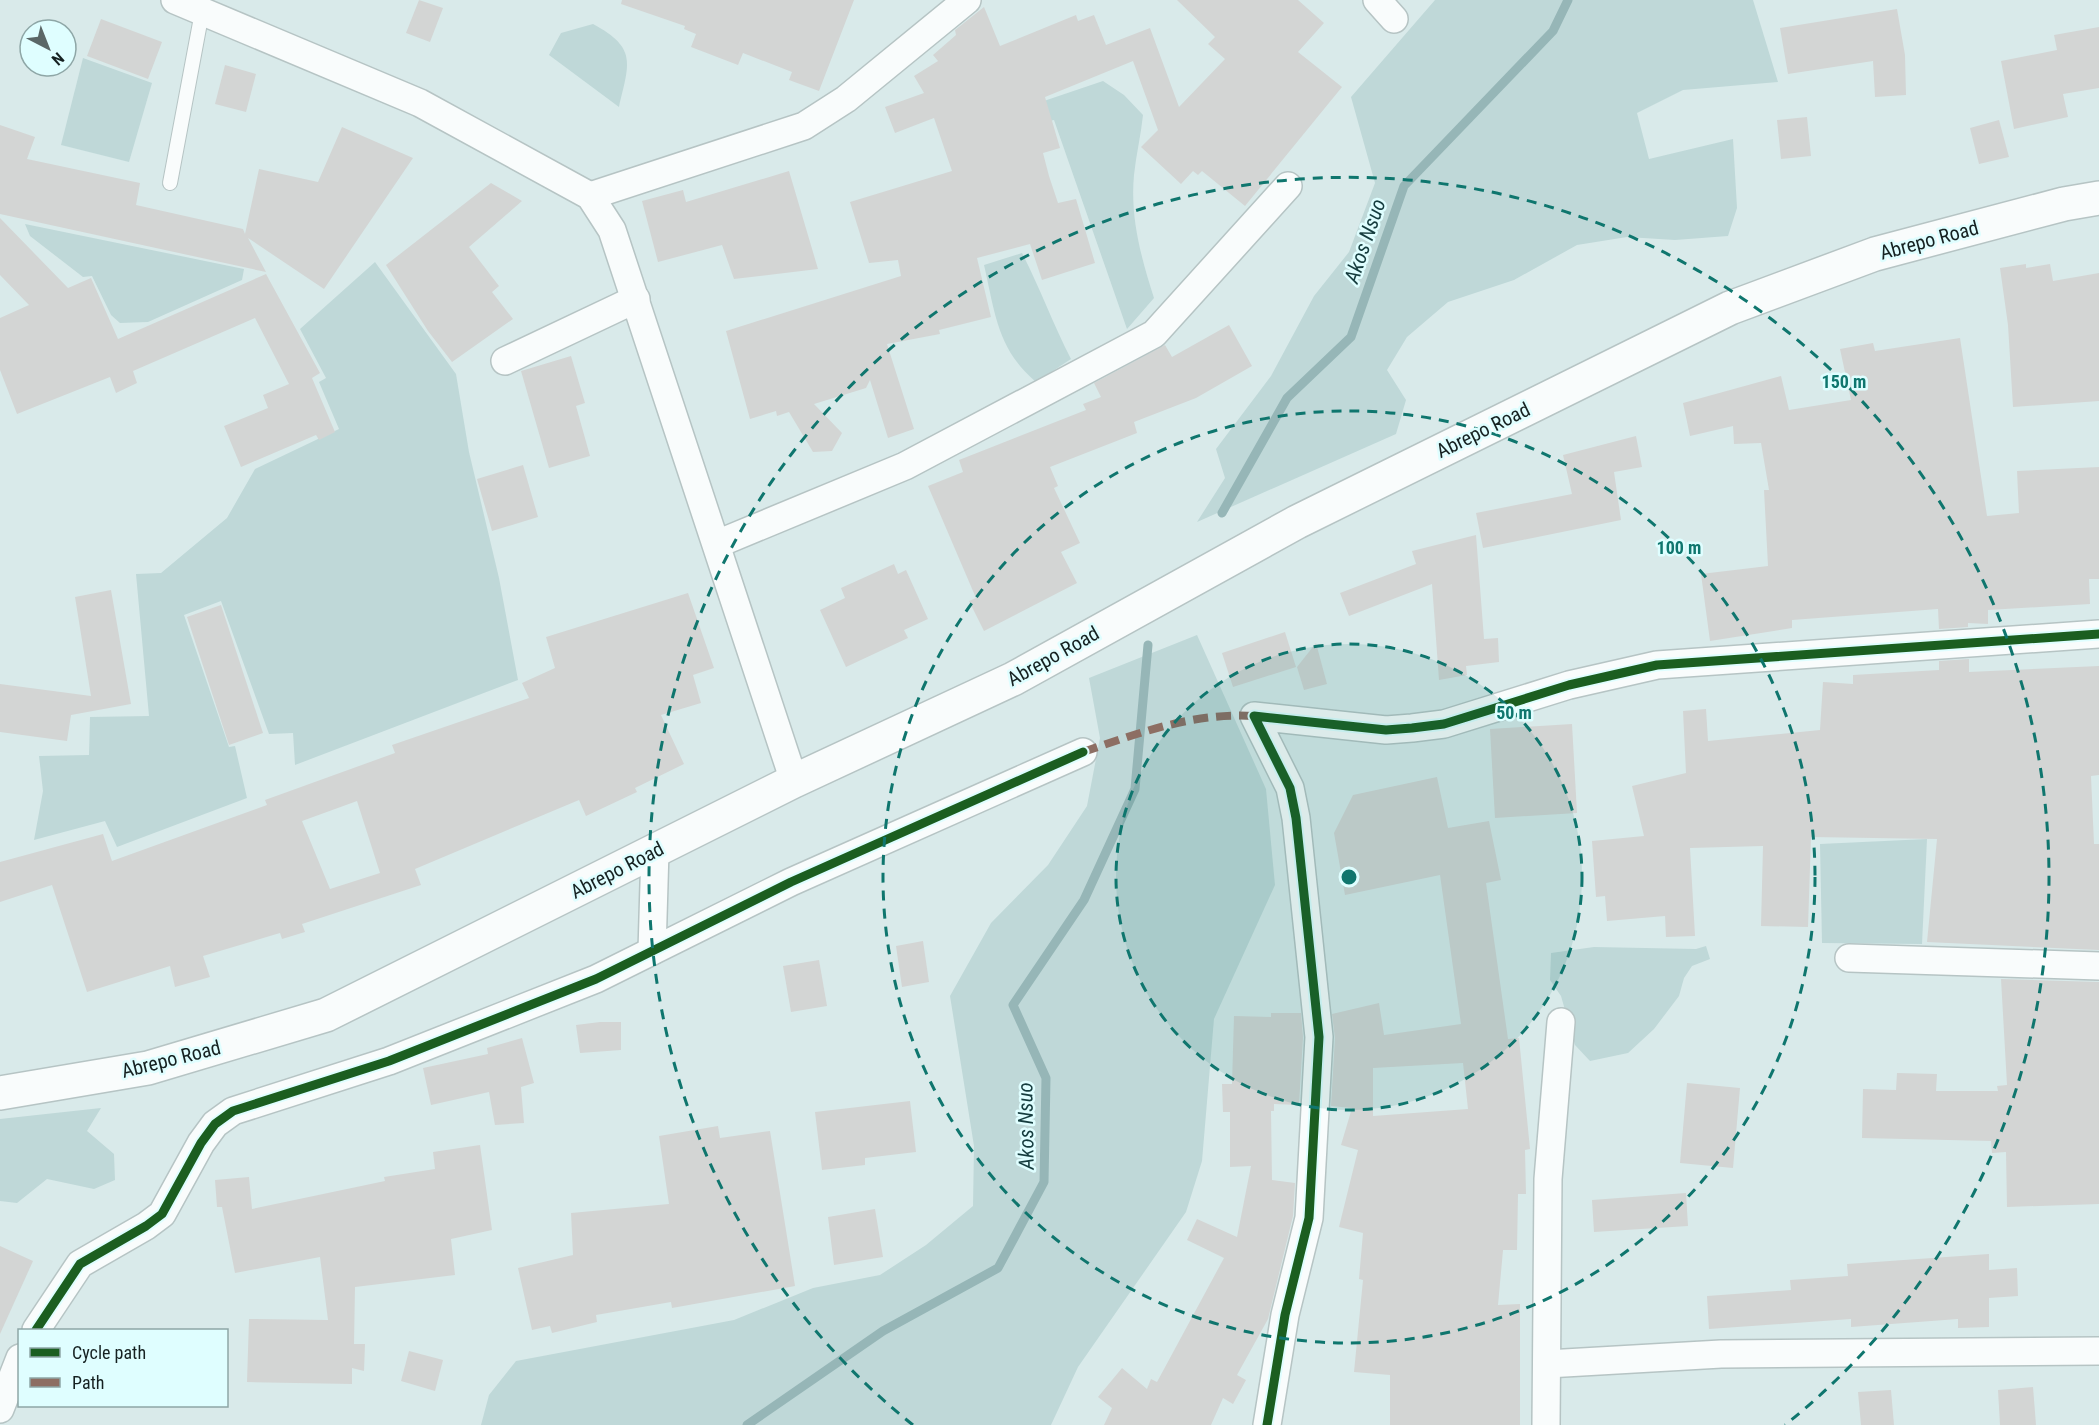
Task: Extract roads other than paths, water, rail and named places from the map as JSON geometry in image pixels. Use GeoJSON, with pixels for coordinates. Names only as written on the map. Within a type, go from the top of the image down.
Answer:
{"type":"FeatureCollection","features":[{"type":"Feature","properties":{"kind":"main road","name":"Abrepo Road"},"geometry":{"type":"LineString","coordinates":[[0,1093],[148,1068],[326,1016],[794,781],[1013,679],[1297,522],[1730,308],[1875,254],[2064,204],[2099,198]]}},
{"type":"Feature","properties":{"kind":"street"},"geometry":{"type":"LineString","coordinates":[[175,0],[420,103],[590,196],[612,230],[794,781]]}},
{"type":"Feature","properties":{"kind":"street"},"geometry":{"type":"LineString","coordinates":[[590,196],[804,126],[846,99],[967,0]]}},
{"type":"Feature","properties":{"kind":"street"},"geometry":{"type":"LineString","coordinates":[[717,544],[905,466],[1154,334],[1288,186]]}},
{"type":"Feature","properties":{"kind":"street"},"geometry":{"type":"LineString","coordinates":[[505,361],[636,299]]}},
{"type":"Feature","properties":{"kind":"street"},"geometry":{"type":"LineString","coordinates":[[1267,1425],[1285,1314],[1309,1218],[1319,1037],[1290,788],[1254,716],[1386,730],[1412,728],[1444,724],[1569,685],[1657,665],[2099,634]]}},
{"type":"Feature","properties":{"kind":"street"},"geometry":{"type":"LineString","coordinates":[[37,1329],[80,1264],[146,1226],[162,1214],[201,1143],[215,1124],[233,1111],[389,1061],[596,979],[791,882],[1083,752]]}},
{"type":"Feature","properties":{"kind":"street"},"geometry":{"type":"LineString","coordinates":[[652,951],[655,850]]}},
{"type":"Feature","properties":{"kind":"street"},"geometry":{"type":"LineString","coordinates":[[1849,958],[2099,966]]}},
{"type":"Feature","properties":{"kind":"street"},"geometry":{"type":"LineString","coordinates":[[1546,1425],[1548,1179],[1561,1022]]}},
{"type":"Feature","properties":{"kind":"street"},"geometry":{"type":"LineString","coordinates":[[1547,1364],[1721,1353],[2099,1351]]}},
{"type":"Feature","properties":{"kind":"street"},"geometry":{"type":"LineString","coordinates":[[0,1409],[18,1363]]}},
{"type":"Feature","properties":{"kind":"lane"},"geometry":{"type":"LineString","coordinates":[[170,183],[202,12]]}},
{"type":"Feature","properties":{"kind":"waterway","name":"Akos Nsuo"},"geometry":{"type":"LineString","coordinates":[[1222,513],[1287,398],[1351,337],[1404,186],[1553,31],[1568,0]]}},
{"type":"Feature","properties":{"kind":"waterway","name":"Akos Nsuo"},"geometry":{"type":"LineString","coordinates":[[747,1425],[883,1331],[998,1268],[1044,1182],[1046,1078],[1013,1005],[1084,900],[1135,789],[1148,645]]}}]}
